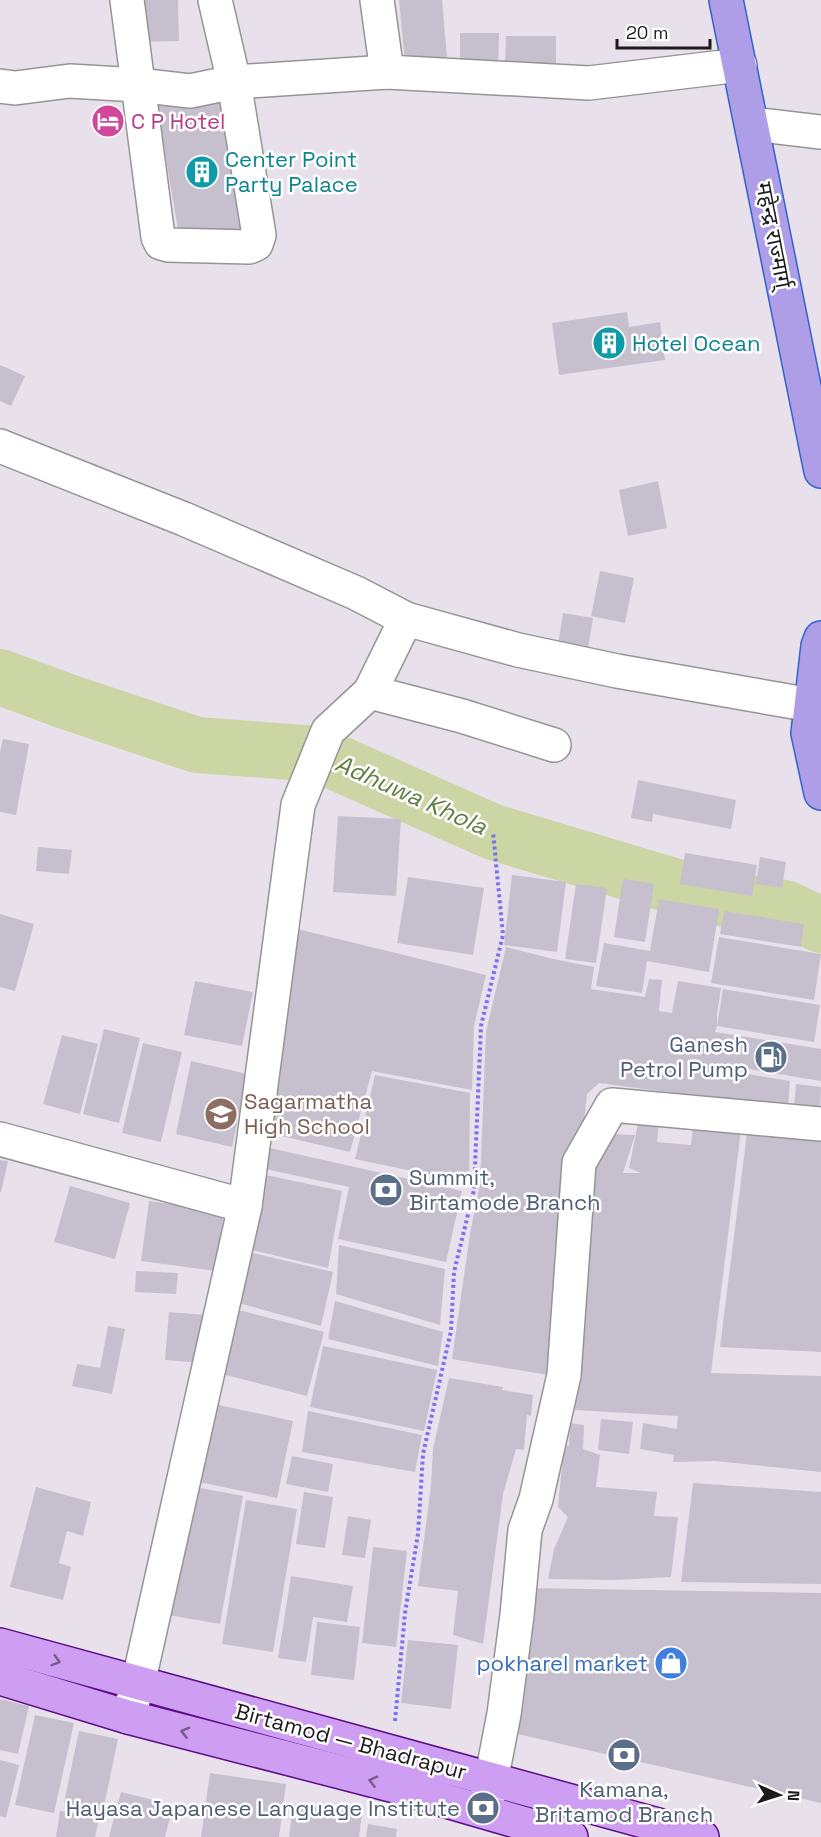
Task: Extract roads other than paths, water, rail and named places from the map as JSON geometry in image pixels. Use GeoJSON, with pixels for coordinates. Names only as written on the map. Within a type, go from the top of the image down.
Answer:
{"type":"FeatureCollection","features":[{"type":"Feature","properties":{"kind":"highway","name":"महेन्द्र राज्मार्ग्"},"geometry":{"type":"LineString","coordinates":[[726,0],[821,471]]}},
{"type":"Feature","properties":{"kind":"highway"},"geometry":{"type":"LineString","coordinates":[[821,638],[818,646],[808,733],[821,793]]}},
{"type":"Feature","properties":{"kind":"main road","name":"Birtamod — Bhadrapur"},"geometry":{"type":"LineString","coordinates":[[0,1645],[702,1837]]}},
{"type":"Feature","properties":{"kind":"main road","name":"Birtamod — Bhadrapur"},"geometry":{"type":"LineString","coordinates":[[0,1678],[128,1718],[391,1785],[485,1812],[538,1832],[571,1837]]}},
{"type":"Feature","properties":{"kind":"street"},"geometry":{"type":"LineString","coordinates":[[127,0],[158,237],[161,243],[168,245],[249,247],[256,244],[259,236],[234,82],[215,0]]}},
{"type":"Feature","properties":{"kind":"street"},"geometry":{"type":"LineString","coordinates":[[377,0],[387,72]]}},
{"type":"Feature","properties":{"kind":"street"},"geometry":{"type":"LineString","coordinates":[[0,86],[15,88],[70,81],[190,91],[234,82],[387,72],[589,83],[740,65]]}},
{"type":"Feature","properties":{"kind":"street"},"geometry":{"type":"LineString","coordinates":[[752,124],[821,132]]}},
{"type":"Feature","properties":{"kind":"street"},"geometry":{"type":"LineString","coordinates":[[0,446],[184,519],[356,593],[406,619],[518,650],[617,671],[811,705]]}},
{"type":"Feature","properties":{"kind":"street"},"geometry":{"type":"LineString","coordinates":[[128,1718],[138,1684],[245,1206],[298,805],[328,731],[370,692],[406,619]]}},
{"type":"Feature","properties":{"kind":"street"},"geometry":{"type":"LineString","coordinates":[[370,692],[462,716],[554,745]]}},
{"type":"Feature","properties":{"kind":"street"},"geometry":{"type":"LineString","coordinates":[[485,1812],[513,1648],[525,1530],[536,1499],[564,1375],[579,1163],[612,1105],[821,1124]]}},
{"type":"Feature","properties":{"kind":"street"},"geometry":{"type":"LineString","coordinates":[[0,1139],[245,1206]]}},
{"type":"Feature","properties":{"kind":"waterway","name":"Adhuwa Khola"},"geometry":{"type":"LineString","coordinates":[[0,677],[197,745],[317,754],[493,832],[687,890],[738,902],[785,908],[821,925]]}},
{"type":"Feature","properties":{"kind":"place","name":"C P Hotel"},"geometry":{"type":"Point","coordinates":[108,121]}},
{"type":"Feature","properties":{"kind":"place","name":"Center Point Party Palace"},"geometry":{"type":"Point","coordinates":[202,172]}},
{"type":"Feature","properties":{"kind":"place","name":"Hotel Ocean"},"geometry":{"type":"Point","coordinates":[609,343]}},
{"type":"Feature","properties":{"kind":"place","name":"Ganesh Petrol Pump"},"geometry":{"type":"Point","coordinates":[771,1057]}},
{"type":"Feature","properties":{"kind":"place","name":"Sagarmatha High School"},"geometry":{"type":"Point","coordinates":[221,1114]}},
{"type":"Feature","properties":{"kind":"place","name":"Summit, Birtamode Branch"},"geometry":{"type":"Point","coordinates":[386,1190]}},
{"type":"Feature","properties":{"kind":"place","name":"pokharel market"},"geometry":{"type":"Point","coordinates":[671,1663]}},
{"type":"Feature","properties":{"kind":"place","name":"Kamana, Britamod Branch"},"geometry":{"type":"Point","coordinates":[624,1755]}},
{"type":"Feature","properties":{"kind":"place","name":"Hayasa Japanese Language Institute"},"geometry":{"type":"Point","coordinates":[483,1808]}}]}
